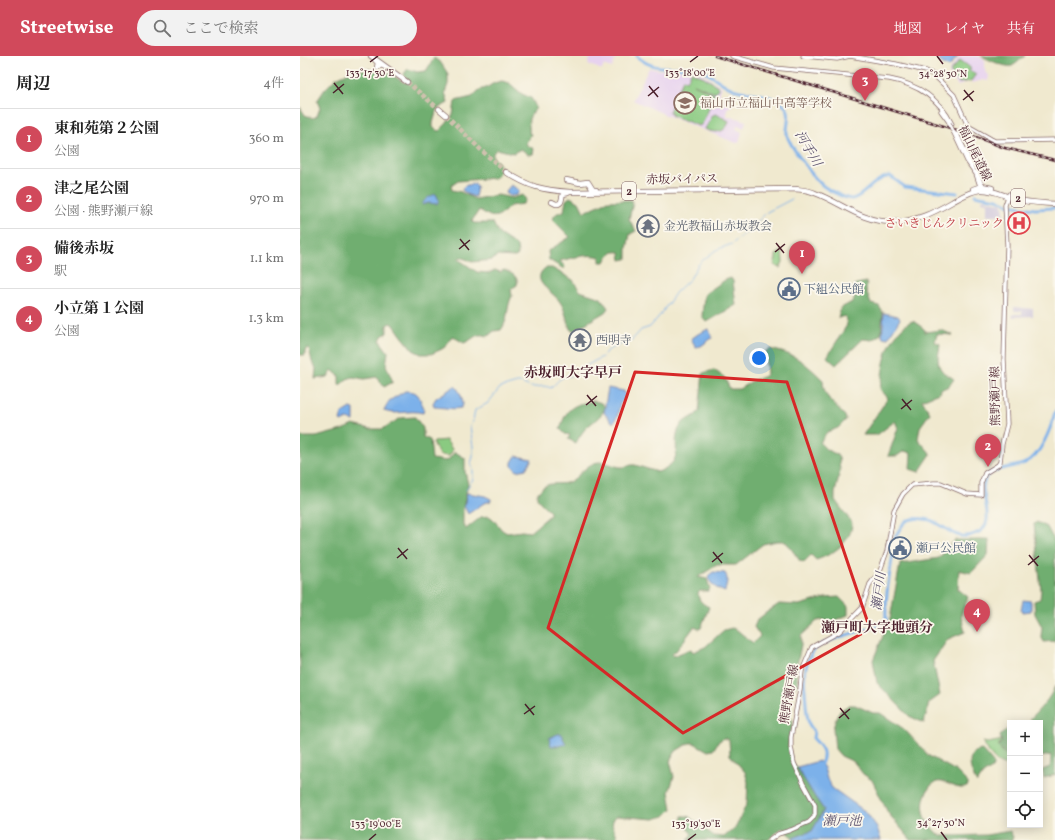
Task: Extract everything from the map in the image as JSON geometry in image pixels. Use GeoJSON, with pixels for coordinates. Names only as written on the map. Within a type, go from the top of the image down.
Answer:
{"type":"FeatureCollection","features":[{"type":"Feature","properties":{"kind":"highway"},"geometry":{"type":"LineString","coordinates":[[375,59],[407,82]]}},
{"type":"Feature","properties":{"kind":"highway"},"geometry":{"type":"LineString","coordinates":[[375,59],[378,63],[377,67],[383,66],[402,78]]}},
{"type":"Feature","properties":{"kind":"highway"},"geometry":{"type":"LineString","coordinates":[[439,109],[446,115]]}},
{"type":"Feature","properties":{"kind":"highway"},"geometry":{"type":"LineString","coordinates":[[566,180],[580,183],[588,182],[593,190],[598,191]]}},
{"type":"Feature","properties":{"kind":"highway","name":"赤坂バイパス"},"geometry":{"type":"LineString","coordinates":[[523,181],[533,186],[550,190],[570,191],[726,189]]}},
{"type":"Feature","properties":{"kind":"highway"},"geometry":{"type":"LineString","coordinates":[[570,191],[587,190],[589,189],[590,184]]}},
{"type":"Feature","properties":{"kind":"highway","name":"赤坂バイパス"},"geometry":{"type":"LineString","coordinates":[[533,186],[555,191],[590,192],[772,188],[794,189],[814,192],[857,215],[873,220],[892,222],[926,216],[981,188]]}},
{"type":"Feature","properties":{"kind":"highway","name":"2"},"geometry":{"type":"LineString","coordinates":[[981,188],[991,188],[1008,197],[1055,203]]}},
{"type":"Feature","properties":{"kind":"highway"},"geometry":{"type":"LineString","coordinates":[[555,191],[560,193],[562,196]]}},
{"type":"Feature","properties":{"kind":"highway"},"geometry":{"type":"LineString","coordinates":[[552,202],[559,204],[565,193],[590,192]]}},
{"type":"Feature","properties":{"kind":"main road","name":"福山尾道線"},"geometry":{"type":"LineString","coordinates":[[732,56],[774,68],[902,81],[920,89],[938,107],[950,123],[967,161],[976,174],[981,188]]}},
{"type":"Feature","properties":{"kind":"main road"},"geometry":{"type":"LineString","coordinates":[[803,56],[837,59],[850,56],[922,69],[934,75],[951,92],[957,100],[968,126],[991,140],[1055,140]]}},
{"type":"Feature","properties":{"kind":"main road","name":"熊野瀬戸線"},"geometry":{"type":"LineString","coordinates":[[770,840],[778,834],[805,824],[813,818],[815,814],[815,805],[794,763],[791,747],[802,671],[812,647],[840,632],[862,608],[870,584],[880,571],[889,543],[894,510],[903,494],[912,486],[941,483],[967,494],[981,494],[981,483],[985,473],[998,465],[1000,462],[1002,444],[1007,424],[1004,359],[1007,245],[1005,205],[1008,197]]}},
{"type":"Feature","properties":{"kind":"highlighted area"},"geometry":{"type":"Polygon","coordinates":[[[635,372],[787,382],[870,629],[683,733],[548,628],[635,372]]]}},
{"type":"Feature","properties":{"kind":"shaded area"},"geometry":{"type":"Polygon","coordinates":[[[591,56],[616,56],[612,68],[604,65],[602,70],[588,64],[591,56]]]}},
{"type":"Feature","properties":{"kind":"shaded area"},"geometry":{"type":"Polygon","coordinates":[[[960,56],[978,56],[985,60],[985,72],[989,75],[988,81],[983,80],[972,83],[971,81],[958,86],[949,74],[949,71],[960,56]]]}},
{"type":"Feature","properties":{"kind":"shaded area","name":"福山市立福山中高等学校"},"geometry":{"type":"Polygon","coordinates":[[[649,68],[660,70],[685,70],[701,73],[722,87],[719,94],[729,96],[732,106],[727,108],[727,117],[746,121],[744,128],[738,125],[736,129],[742,132],[739,142],[736,143],[633,100],[649,68]]]}},
{"type":"Feature","properties":{"kind":"shaded area"},"geometry":{"type":"Polygon","coordinates":[[[983,199],[1003,204],[1004,215],[987,215],[987,203],[982,202],[983,199]]]}},
{"type":"Feature","properties":{"kind":"shaded area"},"geometry":{"type":"Polygon","coordinates":[[[1014,307],[1033,309],[1033,316],[1012,317],[1013,314],[1022,314],[1022,311],[1014,311],[1014,307]]]}},
{"type":"Feature","properties":{"kind":"green space"},"geometry":{"type":"Polygon","coordinates":[[[981,56],[1025,56],[1012,66],[1005,66],[981,56]]]}},
{"type":"Feature","properties":{"kind":"green space"},"geometry":{"type":"Polygon","coordinates":[[[434,58],[441,63],[448,74],[448,84],[445,93],[448,103],[437,109],[433,123],[433,127],[436,130],[439,131],[453,115],[455,101],[472,97],[479,90],[502,81],[509,83],[522,94],[531,98],[535,106],[535,110],[529,119],[529,133],[531,134],[526,143],[534,149],[533,154],[529,155],[521,149],[513,153],[497,149],[493,153],[493,157],[499,163],[500,171],[495,178],[458,181],[451,186],[452,190],[461,192],[475,199],[498,195],[512,198],[523,195],[526,200],[523,204],[510,206],[503,213],[494,217],[479,210],[472,221],[474,223],[493,223],[499,234],[517,246],[518,255],[515,257],[496,256],[493,260],[472,262],[461,257],[458,259],[477,272],[489,273],[495,270],[500,272],[504,270],[516,277],[517,285],[511,289],[512,296],[504,326],[501,330],[494,331],[488,336],[478,335],[464,343],[452,336],[446,346],[442,349],[431,354],[421,354],[413,350],[394,325],[390,323],[387,325],[387,333],[382,336],[380,341],[388,352],[386,365],[393,382],[384,387],[377,377],[364,379],[353,377],[347,379],[340,385],[339,376],[332,370],[328,377],[315,379],[316,368],[312,362],[309,348],[305,350],[305,355],[300,355],[300,107],[305,115],[313,118],[317,116],[320,108],[317,101],[325,89],[336,78],[349,72],[369,69],[387,72],[405,83],[407,79],[403,75],[408,69],[417,72],[426,71],[434,58]]]}},
{"type":"Feature","properties":{"kind":"green space"},"geometry":{"type":"Polygon","coordinates":[[[960,60],[971,68],[969,70],[976,74],[971,81],[959,83],[950,72],[960,60]]]}},
{"type":"Feature","properties":{"kind":"green space"},"geometry":{"type":"Polygon","coordinates":[[[691,72],[704,77],[719,87],[715,93],[694,84],[715,95],[702,124],[699,126],[671,115],[672,113],[669,112],[683,79],[687,81],[691,72]]]}},
{"type":"Feature","properties":{"kind":"green space"},"geometry":{"type":"Polygon","coordinates":[[[716,114],[729,121],[728,125],[723,130],[716,132],[705,129],[713,115],[716,114]]]}},
{"type":"Feature","properties":{"kind":"green space"},"geometry":{"type":"Polygon","coordinates":[[[570,197],[579,202],[584,212],[608,201],[631,200],[633,203],[629,219],[636,231],[630,234],[627,259],[621,260],[620,252],[614,252],[611,254],[605,262],[600,262],[600,257],[580,256],[560,261],[565,267],[564,269],[549,260],[548,251],[570,237],[553,220],[555,215],[564,211],[566,200],[570,197]]]}},
{"type":"Feature","properties":{"kind":"green space"},"geometry":{"type":"Polygon","coordinates":[[[782,251],[783,262],[780,268],[774,265],[776,255],[782,251]]]}},
{"type":"Feature","properties":{"kind":"green space"},"geometry":{"type":"Polygon","coordinates":[[[545,268],[552,268],[573,280],[580,291],[601,298],[608,308],[605,312],[573,331],[570,329],[562,305],[541,282],[541,273],[545,268]]]}},
{"type":"Feature","properties":{"kind":"green space"},"geometry":{"type":"Polygon","coordinates":[[[731,278],[733,281],[736,305],[707,322],[705,321],[702,316],[704,297],[706,293],[725,280],[731,278]]]}},
{"type":"Feature","properties":{"kind":"green space"},"geometry":{"type":"Polygon","coordinates":[[[867,282],[866,290],[871,304],[879,306],[883,313],[881,334],[872,340],[863,339],[836,365],[827,357],[847,325],[845,316],[838,318],[841,308],[852,302],[857,294],[852,289],[856,284],[867,282]]]}},
{"type":"Feature","properties":{"kind":"green space"},"geometry":{"type":"Polygon","coordinates":[[[913,321],[924,329],[925,332],[941,330],[953,335],[937,334],[935,342],[940,344],[938,359],[941,369],[944,373],[954,379],[949,386],[940,390],[941,392],[922,400],[930,413],[920,427],[918,439],[931,454],[919,472],[910,469],[911,453],[904,451],[897,456],[888,456],[898,428],[895,421],[877,435],[863,435],[888,398],[880,389],[884,361],[889,348],[901,329],[909,322],[913,321]]]}},
{"type":"Feature","properties":{"kind":"green space"},"geometry":{"type":"Polygon","coordinates":[[[770,349],[793,356],[810,368],[823,380],[823,386],[827,396],[845,416],[846,420],[838,428],[827,432],[820,443],[827,450],[836,454],[839,458],[840,471],[835,500],[852,523],[851,530],[849,536],[840,547],[828,555],[816,560],[811,555],[804,562],[800,561],[787,543],[777,541],[763,544],[736,565],[717,565],[698,577],[707,579],[710,589],[708,591],[700,591],[698,593],[701,602],[709,607],[701,628],[699,629],[694,627],[672,655],[673,656],[691,649],[693,652],[705,647],[724,630],[732,628],[737,630],[753,643],[760,636],[754,627],[757,620],[779,604],[799,605],[825,598],[839,597],[848,606],[848,615],[833,621],[817,621],[801,636],[801,645],[796,670],[798,685],[786,693],[783,700],[793,722],[788,747],[793,764],[797,767],[824,810],[812,831],[793,838],[782,828],[768,840],[688,840],[692,834],[682,822],[682,816],[688,816],[714,836],[724,837],[736,827],[747,803],[748,782],[745,772],[730,755],[729,740],[724,738],[719,741],[713,750],[708,751],[694,743],[689,743],[676,751],[670,761],[674,777],[669,792],[672,809],[665,816],[654,819],[616,816],[612,823],[617,840],[300,840],[300,437],[316,437],[342,430],[353,425],[370,429],[382,429],[401,418],[415,417],[423,428],[423,437],[430,440],[432,459],[447,461],[455,452],[465,458],[465,472],[468,484],[463,509],[463,525],[466,529],[481,517],[489,516],[502,530],[507,533],[522,531],[530,532],[550,515],[550,512],[537,498],[537,494],[541,489],[549,484],[567,483],[589,466],[597,462],[618,467],[635,465],[658,472],[667,467],[673,462],[675,456],[676,439],[681,425],[699,411],[703,373],[714,370],[724,377],[730,389],[739,389],[752,381],[765,376],[767,373],[765,352],[770,349]]]}},
{"type":"Feature","properties":{"kind":"green space"},"geometry":{"type":"Polygon","coordinates":[[[594,401],[601,403],[604,406],[602,413],[581,434],[576,443],[568,439],[570,435],[565,434],[560,429],[565,416],[571,408],[580,404],[594,401]]]}},
{"type":"Feature","properties":{"kind":"green space"},"geometry":{"type":"Polygon","coordinates":[[[446,440],[452,449],[452,452],[449,456],[439,455],[433,443],[436,441],[446,440]]]}},
{"type":"Feature","properties":{"kind":"green space"},"geometry":{"type":"Polygon","coordinates":[[[1037,522],[1047,527],[1055,542],[1055,641],[1044,642],[1041,636],[1042,627],[1035,614],[1034,601],[1040,599],[1041,590],[1034,524],[1037,522]]]}},
{"type":"Feature","properties":{"kind":"green space"},"geometry":{"type":"Polygon","coordinates":[[[955,540],[989,540],[988,555],[971,573],[959,570],[958,589],[968,597],[961,615],[965,632],[948,639],[933,661],[940,695],[929,703],[924,723],[909,716],[877,683],[873,660],[890,619],[900,564],[939,558],[955,540]]]}},
{"type":"Feature","properties":{"kind":"green space"},"geometry":{"type":"Polygon","coordinates":[[[1055,686],[1055,775],[1044,778],[1043,770],[1050,767],[1051,755],[1043,756],[1043,720],[1030,719],[1048,700],[1055,686]]]}},
{"type":"Feature","properties":{"kind":"green space"},"geometry":{"type":"Polygon","coordinates":[[[849,705],[855,705],[873,713],[880,713],[904,729],[929,756],[956,771],[968,783],[968,786],[963,788],[958,788],[941,782],[936,782],[930,786],[925,797],[924,811],[927,821],[936,832],[943,836],[986,835],[1010,831],[1013,837],[1012,840],[911,840],[888,813],[872,780],[863,774],[854,762],[841,756],[835,749],[833,728],[840,711],[849,705]]]}},
{"type":"Feature","properties":{"kind":"green space"},"geometry":{"type":"Polygon","coordinates":[[[1006,730],[1007,755],[998,746],[1002,742],[1000,736],[1006,730]]]}},
{"type":"Feature","properties":{"kind":"green space"},"geometry":{"type":"Polygon","coordinates":[[[1003,740],[1003,742],[998,746],[1007,755],[1006,766],[994,760],[983,742],[988,743],[1003,740]]]}},
{"type":"Feature","properties":{"kind":"green space"},"geometry":{"type":"Polygon","coordinates":[[[982,750],[994,764],[992,768],[983,774],[977,783],[972,772],[970,759],[974,752],[982,750]]]}},
{"type":"Feature","properties":{"kind":"water"},"geometry":{"type":"Polygon","coordinates":[[[939,56],[958,56],[949,67],[940,62],[939,56]]]}},
{"type":"Feature","properties":{"kind":"water"},"geometry":{"type":"Polygon","coordinates":[[[475,184],[477,187],[475,197],[462,190],[465,186],[475,184]]]}},
{"type":"Feature","properties":{"kind":"water"},"geometry":{"type":"Polygon","coordinates":[[[511,185],[519,190],[517,195],[510,196],[507,194],[506,191],[511,185]]]}},
{"type":"Feature","properties":{"kind":"water"},"geometry":{"type":"Polygon","coordinates":[[[436,194],[439,200],[437,204],[428,203],[422,205],[424,201],[436,194]]]}},
{"type":"Feature","properties":{"kind":"water"},"geometry":{"type":"Polygon","coordinates":[[[884,313],[898,316],[900,319],[888,338],[882,337],[884,313]]]}},
{"type":"Feature","properties":{"kind":"water"},"geometry":{"type":"Polygon","coordinates":[[[708,329],[712,338],[701,346],[696,347],[691,339],[708,329]]]}},
{"type":"Feature","properties":{"kind":"water"},"geometry":{"type":"Polygon","coordinates":[[[455,386],[462,400],[463,405],[461,408],[451,409],[434,407],[433,403],[436,398],[455,386]]]}},
{"type":"Feature","properties":{"kind":"water"},"geometry":{"type":"Polygon","coordinates":[[[608,388],[624,391],[626,395],[620,404],[617,417],[613,423],[604,413],[608,388]]]}},
{"type":"Feature","properties":{"kind":"water"},"geometry":{"type":"Polygon","coordinates":[[[405,391],[410,391],[418,395],[424,408],[423,413],[394,413],[384,411],[389,401],[405,391]]]}},
{"type":"Feature","properties":{"kind":"water"},"geometry":{"type":"Polygon","coordinates":[[[350,408],[354,409],[354,421],[347,419],[341,422],[342,413],[350,408]]]}},
{"type":"Feature","properties":{"kind":"water"},"geometry":{"type":"Polygon","coordinates":[[[516,456],[532,459],[526,469],[517,471],[512,466],[512,462],[516,456]]]}},
{"type":"Feature","properties":{"kind":"water"},"geometry":{"type":"Polygon","coordinates":[[[467,493],[485,496],[491,499],[491,501],[484,503],[468,514],[464,506],[467,493]]]}},
{"type":"Feature","properties":{"kind":"water"},"geometry":{"type":"Polygon","coordinates":[[[713,572],[725,573],[727,580],[725,592],[710,582],[708,576],[713,572]]]}},
{"type":"Feature","properties":{"kind":"water"},"geometry":{"type":"Polygon","coordinates":[[[1023,600],[1031,601],[1031,611],[1021,611],[1023,600]]]}},
{"type":"Feature","properties":{"kind":"water"},"geometry":{"type":"Polygon","coordinates":[[[561,734],[566,744],[551,746],[549,738],[561,734]]]}},
{"type":"Feature","properties":{"kind":"water","name":"瀬戸池"},"geometry":{"type":"Polygon","coordinates":[[[819,761],[824,768],[827,779],[832,788],[866,812],[877,827],[881,840],[793,840],[793,838],[812,831],[824,810],[797,767],[819,761]]]}},
{"type":"Feature","properties":{"kind":"waterway","name":"河手川"},"geometry":{"type":"LineString","coordinates":[[637,56],[644,62],[658,67],[702,70],[731,88],[767,96],[782,103],[786,107],[789,117],[787,135],[796,153],[820,183],[826,188],[849,199],[856,198],[873,184],[890,176],[905,187],[957,193]]}},
{"type":"Feature","properties":{"kind":"waterway","name":"河手川"},"geometry":{"type":"LineString","coordinates":[[975,195],[997,199],[1010,205],[1021,207],[1035,209],[1055,208]]}},
{"type":"Feature","properties":{"kind":"waterway"},"geometry":{"type":"LineString","coordinates":[[604,354],[610,349],[633,339],[641,330],[650,327],[676,292],[690,279],[698,265],[703,260],[716,250],[732,244],[767,212],[792,199]]}},
{"type":"Feature","properties":{"kind":"waterway"},"geometry":{"type":"LineString","coordinates":[[573,376],[584,367],[602,357]]}},
{"type":"Feature","properties":{"kind":"waterway"},"geometry":{"type":"LineString","coordinates":[[531,387],[545,386],[551,388],[560,379],[571,376]]}},
{"type":"Feature","properties":{"kind":"waterway"},"geometry":{"type":"LineString","coordinates":[[466,490],[473,479],[471,463],[473,457],[473,447],[470,426],[473,421],[475,410],[488,403],[500,388],[517,383],[528,386]]}},
{"type":"Feature","properties":{"kind":"waterway","name":"瀬戸川"},"geometry":{"type":"LineString","coordinates":[[820,766],[823,754],[821,747],[813,738],[814,732],[809,724],[804,686],[806,666],[811,654],[815,649],[826,642],[885,622],[886,603],[895,539],[904,523],[917,518],[930,520],[952,533],[963,536],[970,536],[984,528],[987,522],[984,491],[986,477],[993,472],[1021,465],[1031,459],[1044,441],[1051,426],[1055,412]]}},
{"type":"Feature","properties":{"kind":"tunnel"},"geometry":{"type":"LineString","coordinates":[[407,82],[439,109]]}},
{"type":"Feature","properties":{"kind":"tunnel"},"geometry":{"type":"LineString","coordinates":[[446,115],[481,150],[506,172]]}},
{"type":"Feature","properties":{"kind":"railway"},"geometry":{"type":"LineString","coordinates":[[715,56],[960,131],[1005,148],[1055,160]]}},
{"type":"Feature","properties":{"kind":"place","name":"備後赤坂"},"geometry":{"type":"Point","coordinates":[865,101]}},
{"type":"Feature","properties":{"kind":"place","name":"福山市立福山中高等学校"},"geometry":{"type":"Point","coordinates":[685,103]}},
{"type":"Feature","properties":{"kind":"place","name":"さいきじんクリニック"},"geometry":{"type":"Point","coordinates":[1019,223]}},
{"type":"Feature","properties":{"kind":"place","name":"金光教福山赤坂教会"},"geometry":{"type":"Point","coordinates":[648,226]}},
{"type":"Feature","properties":{"kind":"place","name":"東和苑第２公園"},"geometry":{"type":"Point","coordinates":[802,274]}},
{"type":"Feature","properties":{"kind":"place","name":"下組公民館"},"geometry":{"type":"Point","coordinates":[789,289]}},
{"type":"Feature","properties":{"kind":"place","name":"西明寺"},"geometry":{"type":"Point","coordinates":[580,340]}},
{"type":"Feature","properties":{"kind":"place","name":"津之尾公園"},"geometry":{"type":"Point","coordinates":[988,467]}},
{"type":"Feature","properties":{"kind":"place","name":"瀬戸公民館"},"geometry":{"type":"Point","coordinates":[900,548]}},
{"type":"Feature","properties":{"kind":"place","name":"小立第１公園"},"geometry":{"type":"Point","coordinates":[977,632]}},
{"type":"Feature","properties":{"kind":"district","name":"赤坂町大字早戸"},"geometry":{"type":"Point","coordinates":[573,372]}},
{"type":"Feature","properties":{"kind":"district","name":"瀬戸町大字地頭分"},"geometry":{"type":"Point","coordinates":[877,627]}}]}
